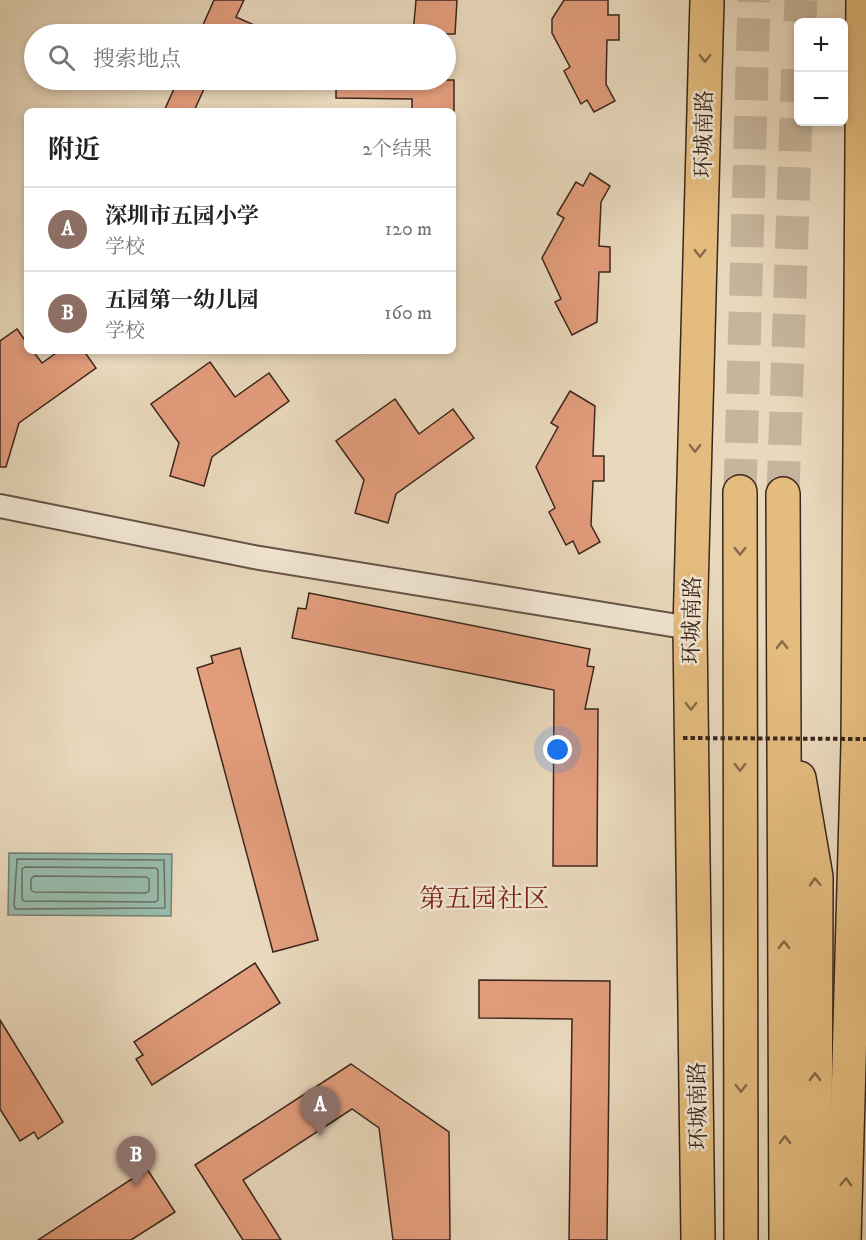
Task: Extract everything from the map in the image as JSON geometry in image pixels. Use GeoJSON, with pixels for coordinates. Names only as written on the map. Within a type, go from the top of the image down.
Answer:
{"type":"FeatureCollection","features":[{"type":"Feature","properties":{"kind":"main road","name":"环城南路"},"geometry":{"type":"LineString","coordinates":[[698,1240],[690,628],[706,0]]}},
{"type":"Feature","properties":{"kind":"main road"},"geometry":{"type":"LineString","coordinates":[[844,1240],[858,745],[863,0]]}},
{"type":"Feature","properties":{"kind":"main road","name":"环城南路"},"geometry":{"type":"LineString","coordinates":[[740,492],[741,1240]]}},
{"type":"Feature","properties":{"kind":"main road"},"geometry":{"type":"LineString","coordinates":[[783,494],[786,1240]]}},
{"type":"Feature","properties":{"kind":"main road"},"geometry":{"type":"LineString","coordinates":[[782,681],[816,877],[815,1240]]}},
{"type":"Feature","properties":{"kind":"main road"},"geometry":{"type":"LineString","coordinates":[[706,1240],[740,803]]}},
{"type":"Feature","properties":{"kind":"street"},"geometry":{"type":"LineString","coordinates":[[0,506],[254,557],[690,628]]}},
{"type":"Feature","properties":{"kind":"path"},"geometry":{"type":"LineString","coordinates":[[683,738],[866,739]]}},
{"type":"Feature","properties":{"kind":"water"},"geometry":{"type":"Polygon","coordinates":[[[9,853],[172,854],[171,916],[8,915],[9,853]]]}},
{"type":"Feature","properties":{"kind":"building"},"geometry":{"type":"Polygon","coordinates":[[[214,0],[244,0],[236,17],[252,24],[203,24],[214,0]]]}},
{"type":"Feature","properties":{"kind":"building"},"geometry":{"type":"Polygon","coordinates":[[[416,0],[457,0],[456,24],[414,24],[416,0]]]}},
{"type":"Feature","properties":{"kind":"building"},"geometry":{"type":"Polygon","coordinates":[[[564,0],[608,0],[608,15],[619,15],[619,40],[607,40],[606,84],[615,101],[594,112],[587,100],[581,104],[564,71],[570,67],[552,33],[552,19],[564,0]]]}},
{"type":"Feature","properties":{"kind":"building"},"geometry":{"type":"Polygon","coordinates":[[[173,90],[203,90],[195,108],[165,108],[173,90]]]}},
{"type":"Feature","properties":{"kind":"building"},"geometry":{"type":"Polygon","coordinates":[[[336,90],[454,90],[454,108],[412,108],[412,99],[336,98],[336,90]]]}},
{"type":"Feature","properties":{"kind":"building"},"geometry":{"type":"Polygon","coordinates":[[[590,173],[610,186],[601,202],[599,246],[610,247],[610,272],[599,272],[597,322],[572,335],[555,302],[561,299],[542,258],[564,218],[557,214],[576,182],[583,186],[590,173]]]}},
{"type":"Feature","properties":{"kind":"building"},"geometry":{"type":"Polygon","coordinates":[[[17,329],[24,339],[24,354],[35,354],[42,363],[55,354],[86,354],[96,368],[19,423],[6,467],[0,467],[0,341],[17,329]]]}},
{"type":"Feature","properties":{"kind":"building"},"geometry":{"type":"Polygon","coordinates":[[[210,362],[235,397],[269,373],[289,401],[212,457],[204,486],[170,476],[179,443],[151,404],[210,362]]]}},
{"type":"Feature","properties":{"kind":"building"},"geometry":{"type":"Polygon","coordinates":[[[570,391],[595,406],[593,456],[604,456],[604,481],[593,481],[591,525],[600,542],[579,554],[573,541],[566,545],[549,512],[555,508],[536,467],[558,427],[551,423],[570,391]]]}},
{"type":"Feature","properties":{"kind":"building"},"geometry":{"type":"Polygon","coordinates":[[[395,399],[419,434],[453,409],[474,438],[396,494],[388,523],[355,513],[364,480],[336,441],[395,399]]]}},
{"type":"Feature","properties":{"kind":"building"},"geometry":{"type":"Polygon","coordinates":[[[309,593],[590,649],[587,666],[594,667],[585,709],[598,709],[597,866],[553,866],[554,690],[292,638],[298,608],[306,609],[309,593]]]}},
{"type":"Feature","properties":{"kind":"building"},"geometry":{"type":"Polygon","coordinates":[[[240,648],[318,940],[273,952],[197,668],[213,663],[211,656],[240,648]]]}},
{"type":"Feature","properties":{"kind":"building"},"geometry":{"type":"Polygon","coordinates":[[[255,963],[280,1003],[152,1085],[136,1059],[143,1055],[134,1042],[255,963]]]}},
{"type":"Feature","properties":{"kind":"building"},"geometry":{"type":"Polygon","coordinates":[[[479,980],[610,981],[607,1240],[569,1240],[572,1019],[479,1018],[479,980]]]}},
{"type":"Feature","properties":{"kind":"building"},"geometry":{"type":"Polygon","coordinates":[[[0,1020],[63,1122],[38,1139],[34,1132],[20,1141],[0,1109],[0,1020]]]}},
{"type":"Feature","properties":{"kind":"building"},"geometry":{"type":"Polygon","coordinates":[[[351,1064],[449,1132],[450,1240],[393,1240],[379,1128],[352,1109],[243,1180],[281,1240],[243,1240],[195,1165],[351,1064]]]}},
{"type":"Feature","properties":{"kind":"building"},"geometry":{"type":"Polygon","coordinates":[[[147,1169],[175,1212],[131,1240],[38,1240],[147,1169]]]}},
{"type":"Feature","properties":{"kind":"tunnel"},"geometry":{"type":"LineString","coordinates":[[740,492],[754,0]]}},
{"type":"Feature","properties":{"kind":"tunnel"},"geometry":{"type":"LineString","coordinates":[[800,18],[801,0]]}},
{"type":"Feature","properties":{"kind":"tunnel"},"geometry":{"type":"LineString","coordinates":[[783,494],[798,72]]}},
{"type":"Feature","properties":{"kind":"place","name":"深圳市五园小学"},"geometry":{"type":"Point","coordinates":[320,1136]}},
{"type":"Feature","properties":{"kind":"place","name":"五园第一幼儿园"},"geometry":{"type":"Point","coordinates":[136,1186]}},
{"type":"Feature","properties":{"kind":"district","name":"第五园社区"},"geometry":{"type":"Point","coordinates":[484,898]}}]}
